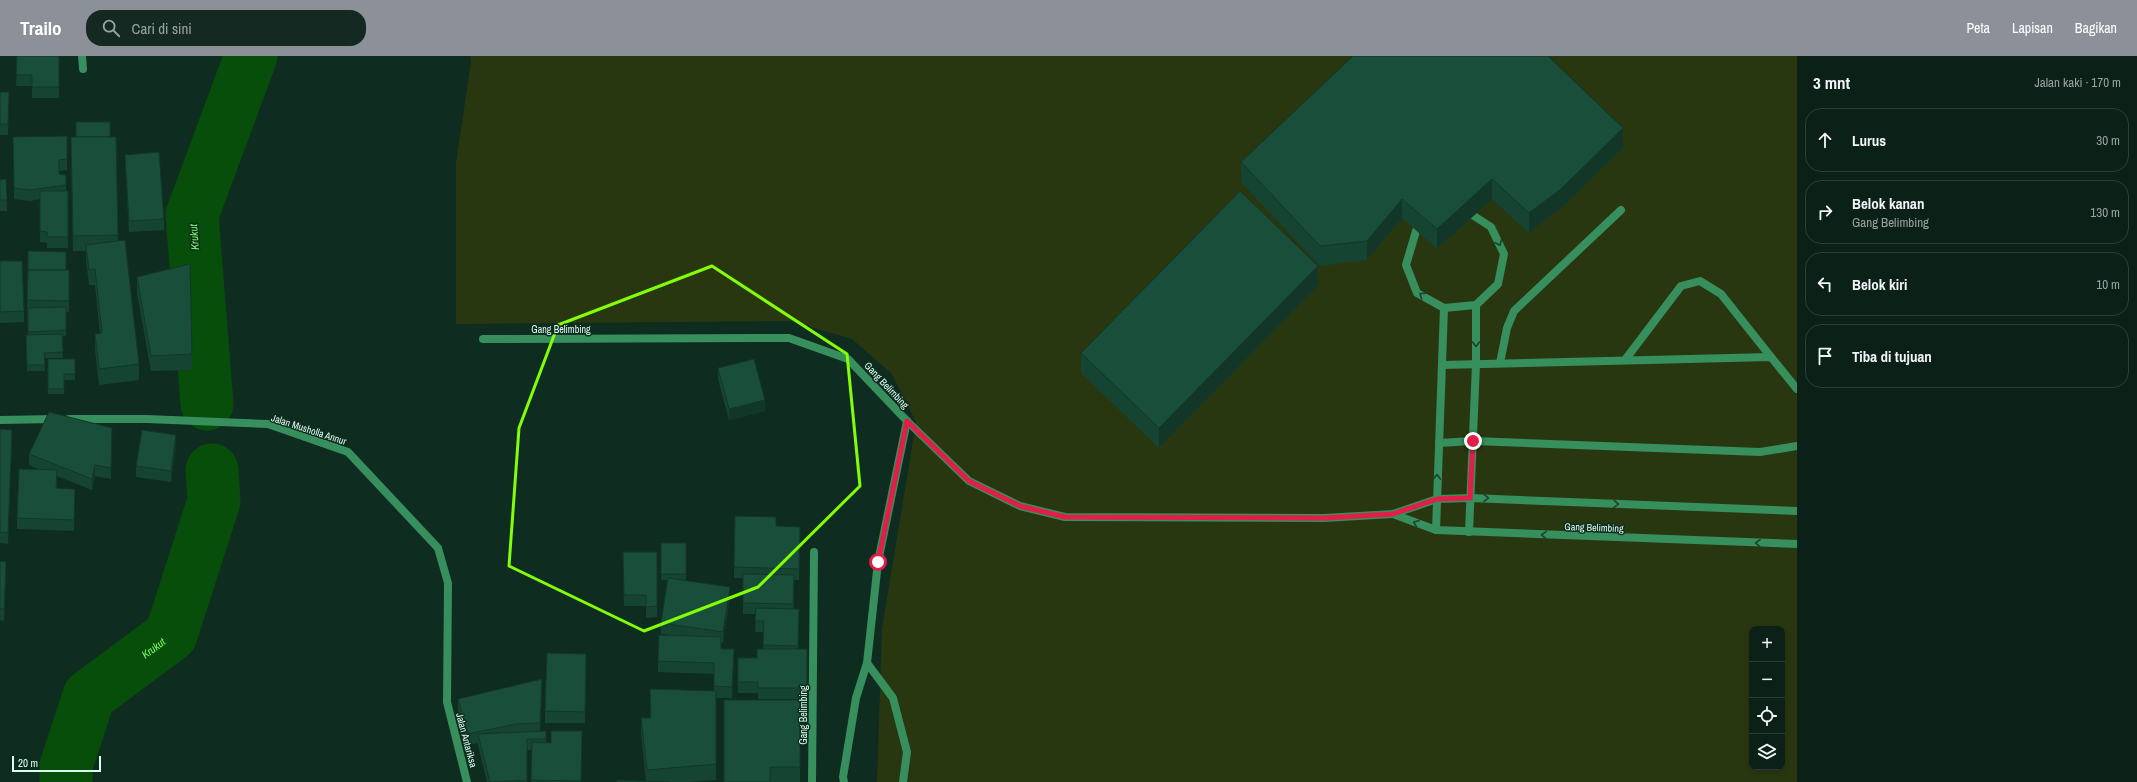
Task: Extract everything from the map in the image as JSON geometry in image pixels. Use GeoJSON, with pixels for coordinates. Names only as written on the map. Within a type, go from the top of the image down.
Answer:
{"type":"FeatureCollection","features":[{"type":"Feature","properties":{"kind":"street"},"geometry":{"type":"LineString","coordinates":[[82,56],[82,69]]}},
{"type":"Feature","properties":{"kind":"street"},"geometry":{"type":"LineString","coordinates":[[1500,363],[1507,328],[1514,311],[1620,210]]}},
{"type":"Feature","properties":{"kind":"street"},"geometry":{"type":"LineString","coordinates":[[1416,231],[1406,265],[1417,293],[1444,308],[1476,305],[1498,284],[1504,254],[1491,227],[1474,216]]}},
{"type":"Feature","properties":{"kind":"street"},"geometry":{"type":"LineString","coordinates":[[1625,360],[1681,286],[1700,281],[1721,294],[1797,388]]}},
{"type":"Feature","properties":{"kind":"street"},"geometry":{"type":"LineString","coordinates":[[1469,532],[1476,364],[1476,305]]}},
{"type":"Feature","properties":{"kind":"street"},"geometry":{"type":"LineString","coordinates":[[1436,530],[1444,308]]}},
{"type":"Feature","properties":{"kind":"street","name":"Gang Belimbing"},"geometry":{"type":"LineString","coordinates":[[483,339],[789,338],[848,359],[907,421],[969,481],[1020,506],[1065,517],[1324,518],[1393,514],[1437,499],[1470,498],[1797,511]]}},
{"type":"Feature","properties":{"kind":"street"},"geometry":{"type":"LineString","coordinates":[[1442,365],[1771,357]]}},
{"type":"Feature","properties":{"kind":"street","name":"Jalan Musholla Annur"},"geometry":{"type":"LineString","coordinates":[[0,420],[147,419],[268,424],[348,452],[438,548],[448,583],[447,702]]}},
{"type":"Feature","properties":{"kind":"street"},"geometry":{"type":"LineString","coordinates":[[844,782],[843,777],[856,698],[867,663],[878,562],[907,421]]}},
{"type":"Feature","properties":{"kind":"street"},"geometry":{"type":"LineString","coordinates":[[1439,443],[1473,441],[1760,452],[1797,446]]}},
{"type":"Feature","properties":{"kind":"street","name":"Gang Belimbing"},"geometry":{"type":"LineString","coordinates":[[1393,514],[1436,530],[1797,544]]}},
{"type":"Feature","properties":{"kind":"street","name":"Gang Belimbing"},"geometry":{"type":"LineString","coordinates":[[812,782],[814,552]]}},
{"type":"Feature","properties":{"kind":"street"},"geometry":{"type":"LineString","coordinates":[[867,663],[893,698],[907,752],[903,782]]}},
{"type":"Feature","properties":{"kind":"street","name":"Jalan Antariksa"},"geometry":{"type":"LineString","coordinates":[[447,702],[468,782]]}},
{"type":"Feature","properties":{"kind":"highlighted area"},"geometry":{"type":"Polygon","coordinates":[[[712,266],[847,354],[860,486],[758,587],[644,631],[509,566],[519,428],[558,325],[712,266]]]}},
{"type":"Feature","properties":{"kind":"green space"},"geometry":{"type":"Polygon","coordinates":[[[470,56],[1797,56],[1797,782],[877,782],[882,629],[916,422],[892,374],[852,339],[791,321],[456,324],[456,163],[471,61],[470,56]]]}},
{"type":"Feature","properties":{"kind":"building"},"geometry":{"type":"Polygon","coordinates":[[[17,56],[59,56],[59,87],[32,87],[32,75],[16,75],[17,56]]]}},
{"type":"Feature","properties":{"kind":"building"},"geometry":{"type":"Polygon","coordinates":[[[1353,56],[1548,56],[1623,128],[1561,189],[1529,213],[1492,179],[1437,229],[1402,199],[1367,241],[1320,246],[1241,162],[1353,56]]]}},
{"type":"Feature","properties":{"kind":"building"},"geometry":{"type":"Polygon","coordinates":[[[0,92],[9,92],[8,124],[0,124],[0,92]]]}},
{"type":"Feature","properties":{"kind":"building"},"geometry":{"type":"Polygon","coordinates":[[[76,122],[110,122],[110,137],[76,137],[76,122]]]}},
{"type":"Feature","properties":{"kind":"building"},"geometry":{"type":"Polygon","coordinates":[[[67,136],[67,159],[59,160],[59,174],[66,175],[66,185],[30,190],[14,188],[13,137],[67,136]]]}},
{"type":"Feature","properties":{"kind":"building"},"geometry":{"type":"Polygon","coordinates":[[[71,137],[116,137],[118,235],[73,236],[71,137]]]}},
{"type":"Feature","properties":{"kind":"building"},"geometry":{"type":"Polygon","coordinates":[[[159,152],[164,219],[129,221],[125,155],[159,152]]]}},
{"type":"Feature","properties":{"kind":"building"},"geometry":{"type":"Polygon","coordinates":[[[6,179],[7,200],[0,200],[0,180],[6,179]]]}},
{"type":"Feature","properties":{"kind":"building"},"geometry":{"type":"Polygon","coordinates":[[[40,191],[68,191],[68,237],[47,237],[47,232],[40,231],[40,191]]]}},
{"type":"Feature","properties":{"kind":"building"},"geometry":{"type":"Polygon","coordinates":[[[1240,191],[1318,266],[1159,428],[1081,353],[1240,191]]]}},
{"type":"Feature","properties":{"kind":"building"},"geometry":{"type":"Polygon","coordinates":[[[125,240],[139,364],[99,369],[95,334],[102,333],[95,269],[89,270],[86,245],[125,240]]]}},
{"type":"Feature","properties":{"kind":"building"},"geometry":{"type":"Polygon","coordinates":[[[28,251],[66,252],[66,270],[28,270],[28,251]]]}},
{"type":"Feature","properties":{"kind":"building"},"geometry":{"type":"Polygon","coordinates":[[[0,261],[22,261],[24,311],[0,312],[0,261]]]}},
{"type":"Feature","properties":{"kind":"building"},"geometry":{"type":"Polygon","coordinates":[[[190,264],[192,354],[151,356],[137,277],[190,264]]]}},
{"type":"Feature","properties":{"kind":"building"},"geometry":{"type":"Polygon","coordinates":[[[28,270],[69,270],[69,301],[27,300],[28,270]]]}},
{"type":"Feature","properties":{"kind":"building"},"geometry":{"type":"Polygon","coordinates":[[[66,307],[66,330],[28,332],[28,308],[66,307]]]}},
{"type":"Feature","properties":{"kind":"building"},"geometry":{"type":"Polygon","coordinates":[[[62,334],[63,352],[44,353],[45,365],[27,365],[26,335],[62,334]]]}},
{"type":"Feature","properties":{"kind":"building"},"geometry":{"type":"Polygon","coordinates":[[[48,359],[75,359],[75,374],[64,374],[64,389],[48,389],[48,359]]]}},
{"type":"Feature","properties":{"kind":"building"},"geometry":{"type":"Polygon","coordinates":[[[754,359],[765,400],[729,409],[718,368],[754,359]]]}},
{"type":"Feature","properties":{"kind":"building"},"geometry":{"type":"Polygon","coordinates":[[[49,412],[112,428],[111,468],[95,465],[92,479],[29,454],[49,412]]]}},
{"type":"Feature","properties":{"kind":"building"},"geometry":{"type":"Polygon","coordinates":[[[0,429],[12,430],[8,533],[0,532],[0,429]]]}},
{"type":"Feature","properties":{"kind":"building"},"geometry":{"type":"Polygon","coordinates":[[[142,430],[176,435],[171,471],[136,466],[142,430]]]}},
{"type":"Feature","properties":{"kind":"building"},"geometry":{"type":"Polygon","coordinates":[[[19,469],[57,470],[56,488],[75,489],[74,520],[17,518],[19,469]]]}},
{"type":"Feature","properties":{"kind":"building"},"geometry":{"type":"Polygon","coordinates":[[[735,516],[776,517],[776,526],[800,527],[799,569],[734,567],[735,516]]]}},
{"type":"Feature","properties":{"kind":"building"},"geometry":{"type":"Polygon","coordinates":[[[661,543],[686,543],[686,574],[661,574],[661,543]]]}},
{"type":"Feature","properties":{"kind":"building"},"geometry":{"type":"Polygon","coordinates":[[[623,552],[657,552],[657,606],[646,607],[646,595],[624,595],[623,552]]]}},
{"type":"Feature","properties":{"kind":"building"},"geometry":{"type":"Polygon","coordinates":[[[0,561],[6,562],[4,609],[0,609],[0,561]]]}},
{"type":"Feature","properties":{"kind":"building"},"geometry":{"type":"Polygon","coordinates":[[[743,574],[794,575],[793,604],[743,603],[743,574]]]}},
{"type":"Feature","properties":{"kind":"building"},"geometry":{"type":"Polygon","coordinates":[[[668,578],[730,587],[723,632],[661,623],[668,578]]]}},
{"type":"Feature","properties":{"kind":"building"},"geometry":{"type":"Polygon","coordinates":[[[756,608],[799,609],[798,646],[763,645],[764,621],[755,621],[756,608]]]}},
{"type":"Feature","properties":{"kind":"building"},"geometry":{"type":"Polygon","coordinates":[[[659,635],[721,637],[721,649],[734,649],[732,687],[714,686],[714,663],[658,661],[659,635]]]}},
{"type":"Feature","properties":{"kind":"building"},"geometry":{"type":"Polygon","coordinates":[[[757,649],[807,649],[807,688],[758,688],[758,682],[738,682],[738,658],[757,658],[757,649]]]}},
{"type":"Feature","properties":{"kind":"building"},"geometry":{"type":"Polygon","coordinates":[[[547,653],[586,654],[585,712],[545,711],[547,653]]]}},
{"type":"Feature","properties":{"kind":"building"},"geometry":{"type":"Polygon","coordinates":[[[542,679],[540,723],[516,724],[468,734],[458,699],[542,679]]]}},
{"type":"Feature","properties":{"kind":"building"},"geometry":{"type":"Polygon","coordinates":[[[650,689],[716,691],[716,764],[647,770],[641,718],[651,718],[650,689]]]}},
{"type":"Feature","properties":{"kind":"building"},"geometry":{"type":"Polygon","coordinates":[[[724,700],[800,700],[800,767],[770,767],[770,782],[724,782],[724,700]]]}},
{"type":"Feature","properties":{"kind":"building"},"geometry":{"type":"Polygon","coordinates":[[[546,731],[546,739],[527,739],[527,780],[490,782],[478,734],[546,731]]]}},
{"type":"Feature","properties":{"kind":"building"},"geometry":{"type":"Polygon","coordinates":[[[551,731],[582,731],[581,781],[531,780],[532,742],[551,743],[551,731]]]}},
{"type":"Feature","properties":{"kind":"building"},"geometry":{"type":"Polygon","coordinates":[[[617,780],[669,782],[617,782],[617,780]]]}},
{"type":"Feature","properties":{"kind":"waterway","name":"Krukut"},"geometry":{"type":"LineString","coordinates":[[207,404],[192,215],[251,56]]}},
{"type":"Feature","properties":{"kind":"waterway","name":"Krukut"},"geometry":{"type":"LineString","coordinates":[[66,782],[66,766],[89,696],[171,635],[214,501],[212,470]]}},
{"type":"Feature","properties":{"kind":"route"},"geometry":{"type":"LineString","coordinates":[[878,562],[907,421],[969,481],[1020,506],[1065,517],[1324,518],[1393,514],[1437,499],[1470,498],[1473,441]]}}]}
